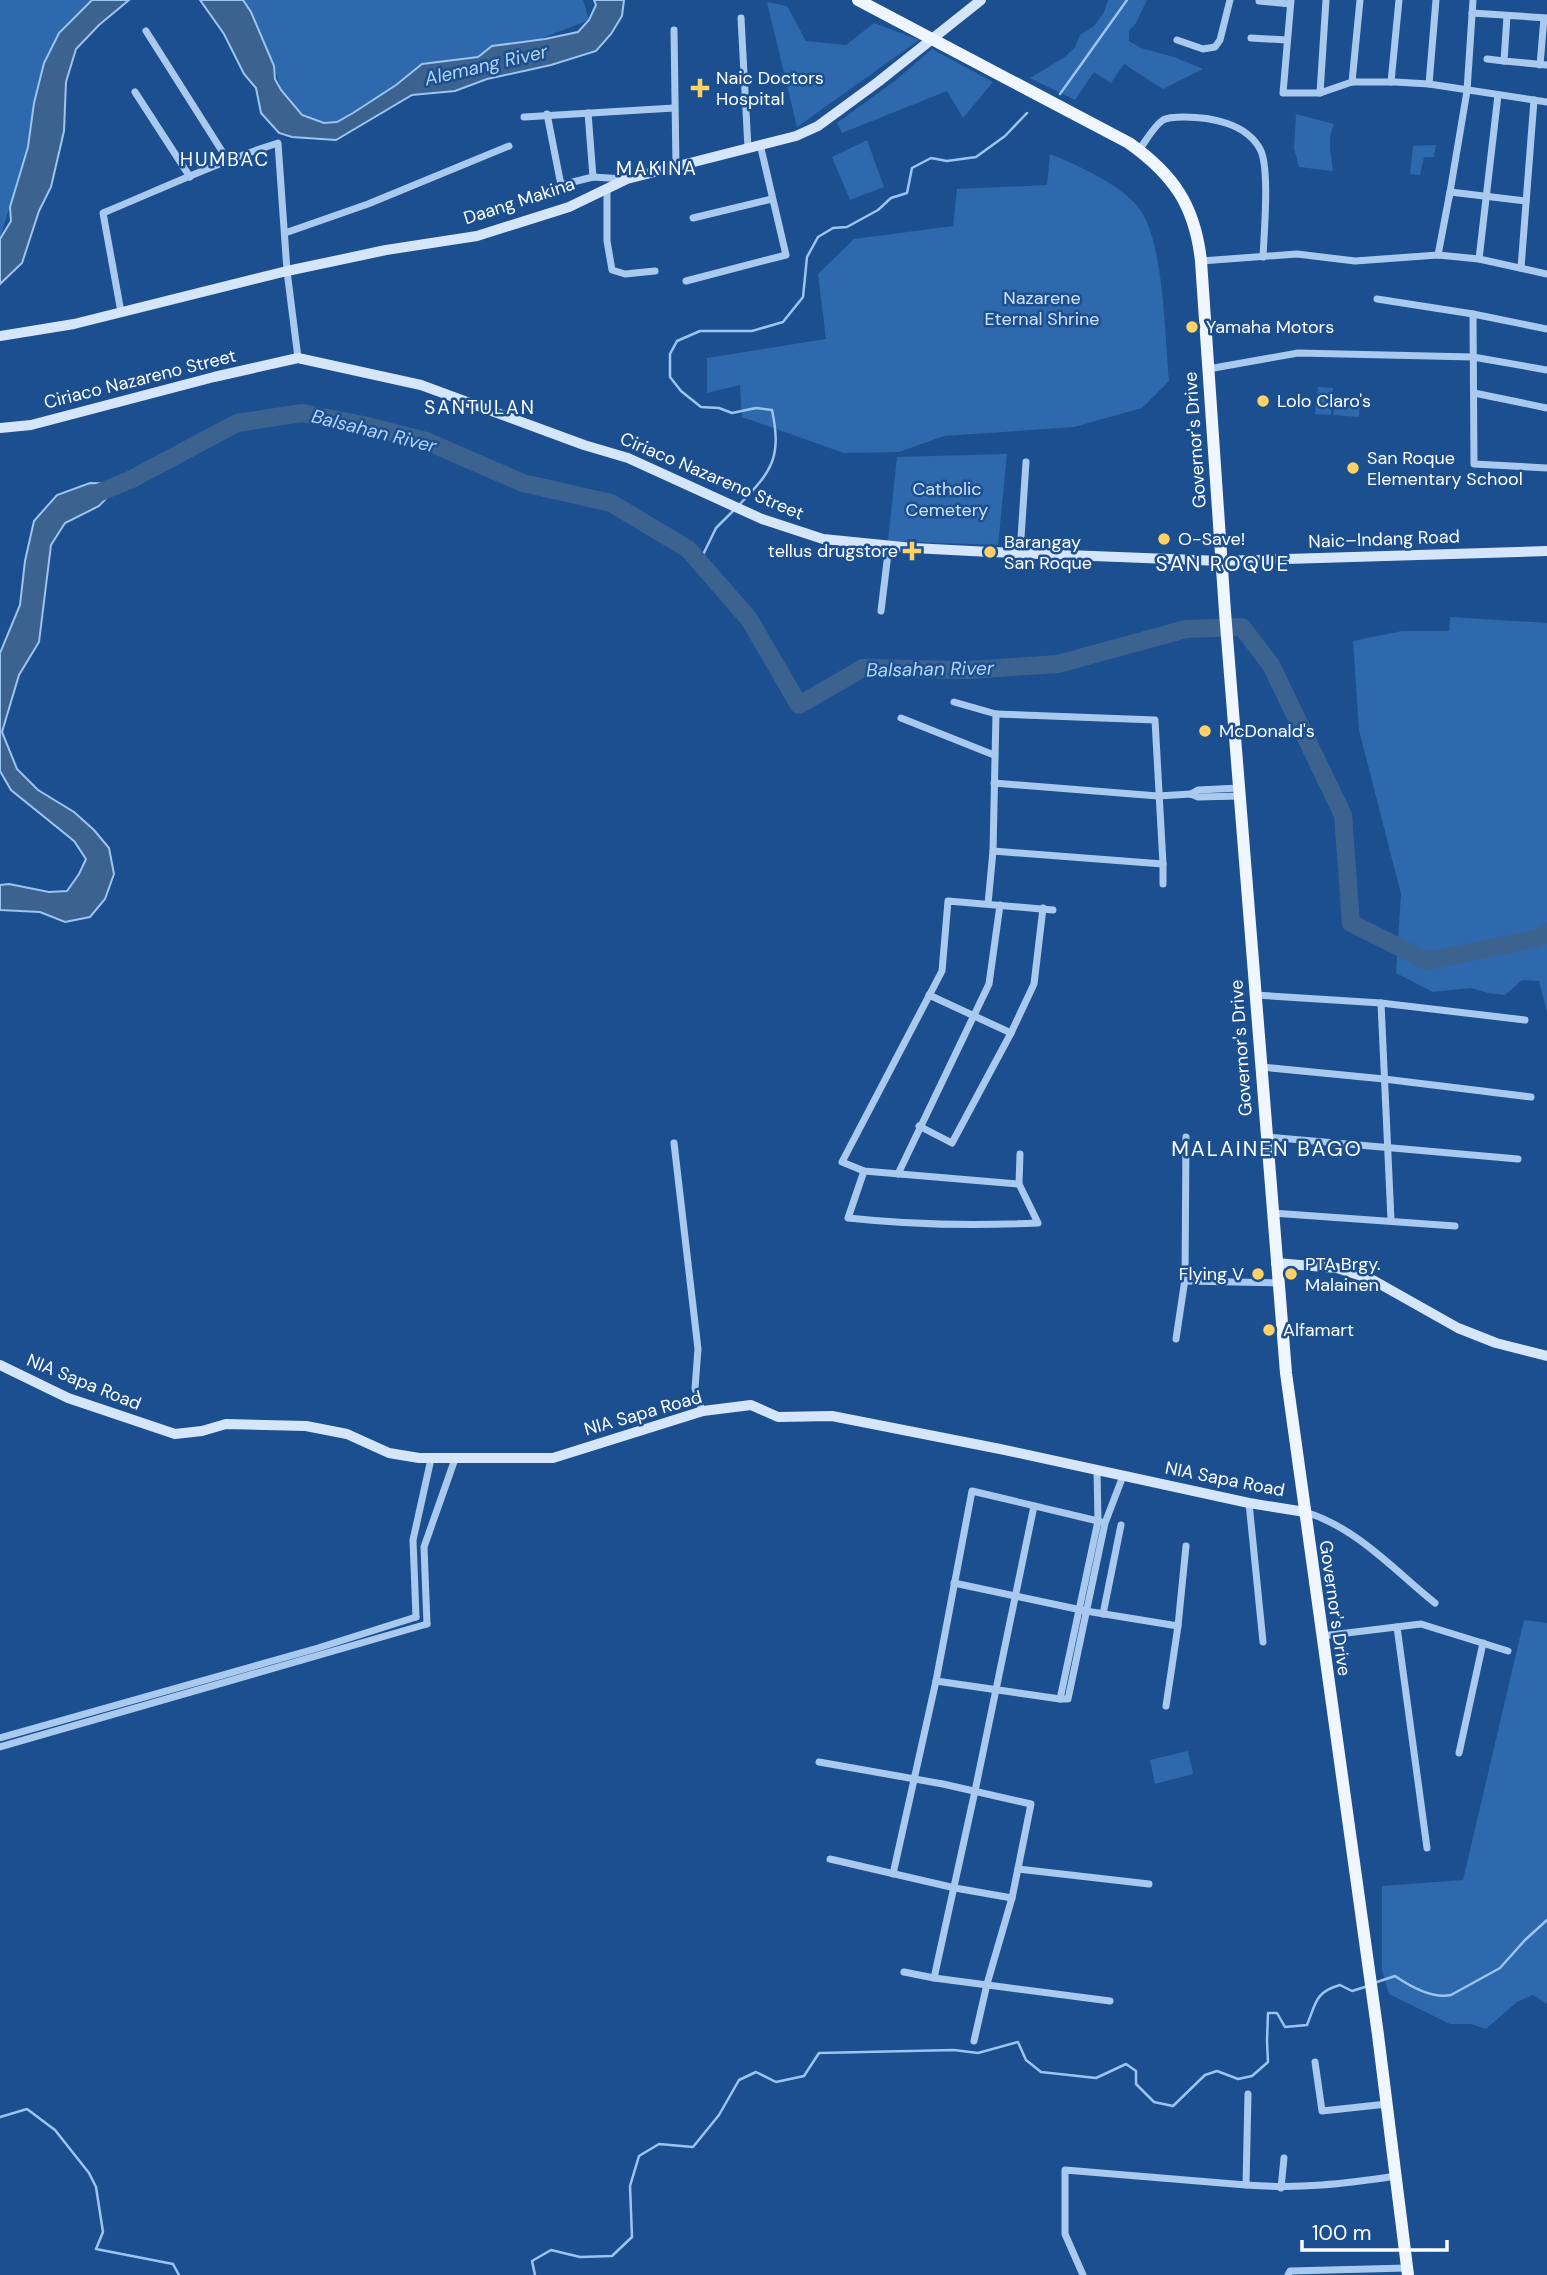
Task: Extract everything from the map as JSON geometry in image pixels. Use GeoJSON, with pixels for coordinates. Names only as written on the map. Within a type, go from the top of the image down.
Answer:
{"type":"FeatureCollection","features":[{"type":"Feature","properties":{"kind":"main road","name":"Governor's Drive"},"geometry":{"type":"LineString","coordinates":[[858,0],[1119,136],[1164,170],[1184,198],[1194,221],[1201,261],[1228,657],[1233,792],[1255,995],[1286,1373],[1373,1995],[1407,2271]]}},
{"type":"Feature","properties":{"kind":"street","name":"Daang Makina"},"geometry":{"type":"LineString","coordinates":[[0,336],[74,324],[287,271],[386,250],[477,236],[569,207],[627,179],[796,136],[813,129],[878,82],[981,0]]}},
{"type":"Feature","properties":{"kind":"street"},"geometry":{"type":"LineString","coordinates":[[1177,40],[1203,49],[1215,47],[1220,40],[1230,0]]}},
{"type":"Feature","properties":{"kind":"street"},"geometry":{"type":"LineString","coordinates":[[1320,93],[1326,0]]}},
{"type":"Feature","properties":{"kind":"street"},"geometry":{"type":"LineString","coordinates":[[1352,82],[1360,0]]}},
{"type":"Feature","properties":{"kind":"street"},"geometry":{"type":"LineString","coordinates":[[1391,82],[1398,0]]}},
{"type":"Feature","properties":{"kind":"street"},"geometry":{"type":"LineString","coordinates":[[1429,84],[1436,0]]}},
{"type":"Feature","properties":{"kind":"street"},"geometry":{"type":"LineString","coordinates":[[1438,255],[1467,91],[1473,0]]}},
{"type":"Feature","properties":{"kind":"street"},"geometry":{"type":"LineString","coordinates":[[1259,1],[1290,2],[1283,93],[1320,93],[1352,82],[1391,82],[1429,84],[1547,102]]}},
{"type":"Feature","properties":{"kind":"street"},"geometry":{"type":"LineString","coordinates":[[1472,13],[1546,18],[1544,65],[1487,59]]}},
{"type":"Feature","properties":{"kind":"street"},"geometry":{"type":"LineString","coordinates":[[1504,61],[1507,16]]}},
{"type":"Feature","properties":{"kind":"street"},"geometry":{"type":"LineString","coordinates":[[741,18],[748,148]]}},
{"type":"Feature","properties":{"kind":"street"},"geometry":{"type":"LineString","coordinates":[[674,30],[676,167]]}},
{"type":"Feature","properties":{"kind":"street"},"geometry":{"type":"LineString","coordinates":[[146,31],[227,159]]}},
{"type":"Feature","properties":{"kind":"street"},"geometry":{"type":"LineString","coordinates":[[1251,38],[1287,40]]}},
{"type":"Feature","properties":{"kind":"street"},"geometry":{"type":"LineString","coordinates":[[135,92],[190,177]]}},
{"type":"Feature","properties":{"kind":"street"},"geometry":{"type":"LineString","coordinates":[[1479,259],[1498,95]]}},
{"type":"Feature","properties":{"kind":"street"},"geometry":{"type":"LineString","coordinates":[[1521,268],[1534,100]]}},
{"type":"Feature","properties":{"kind":"street"},"geometry":{"type":"LineString","coordinates":[[524,117],[674,108]]}},
{"type":"Feature","properties":{"kind":"street"},"geometry":{"type":"LineString","coordinates":[[588,113],[593,177]]}},
{"type":"Feature","properties":{"kind":"street"},"geometry":{"type":"LineString","coordinates":[[547,114],[561,184],[593,177],[627,179]]}},
{"type":"Feature","properties":{"kind":"street"},"geometry":{"type":"LineString","coordinates":[[1139,150],[1165,118],[1220,120],[1252,139],[1261,149],[1265,173],[1263,257]]}},
{"type":"Feature","properties":{"kind":"street"},"geometry":{"type":"LineString","coordinates":[[121,312],[103,212],[227,159],[278,143],[287,271],[298,358]]}},
{"type":"Feature","properties":{"kind":"street"},"geometry":{"type":"LineString","coordinates":[[685,281],[786,255],[760,144]]}},
{"type":"Feature","properties":{"kind":"street"},"geometry":{"type":"LineString","coordinates":[[285,233],[368,204],[509,146]]}},
{"type":"Feature","properties":{"kind":"street"},"geometry":{"type":"LineString","coordinates":[[607,189],[607,241],[612,270],[625,274],[655,271]]}},
{"type":"Feature","properties":{"kind":"street"},"geometry":{"type":"LineString","coordinates":[[1448,198],[1450,192],[1526,201]]}},
{"type":"Feature","properties":{"kind":"street"},"geometry":{"type":"LineString","coordinates":[[693,218],[772,199]]}},
{"type":"Feature","properties":{"kind":"street"},"geometry":{"type":"LineString","coordinates":[[1201,261],[1297,254],[1355,261],[1438,255],[1479,259],[1547,274]]}},
{"type":"Feature","properties":{"kind":"street"},"geometry":{"type":"LineString","coordinates":[[1377,299],[1473,314],[1547,330]]}},
{"type":"Feature","properties":{"kind":"street"},"geometry":{"type":"LineString","coordinates":[[1473,314],[1474,464],[1547,468]]}},
{"type":"Feature","properties":{"kind":"street"},"geometry":{"type":"LineString","coordinates":[[1208,369],[1298,353],[1474,356],[1547,370]]}},
{"type":"Feature","properties":{"kind":"street","name":"Ciriaco Nazareno Street"},"geometry":{"type":"LineString","coordinates":[[0,428],[31,425],[298,358],[421,385],[628,458],[738,508],[789,529],[823,539],[1020,553],[1221,561]]}},
{"type":"Feature","properties":{"kind":"street"},"geometry":{"type":"LineString","coordinates":[[1474,393],[1547,408]]}},
{"type":"Feature","properties":{"kind":"street"},"geometry":{"type":"LineString","coordinates":[[1020,553],[1026,462]]}},
{"type":"Feature","properties":{"kind":"street"},"geometry":{"type":"LineString","coordinates":[[881,611],[889,545]]}},
{"type":"Feature","properties":{"kind":"street","name":"Naic–Indang Road"},"geometry":{"type":"LineString","coordinates":[[1221,561],[1547,551]]}},
{"type":"Feature","properties":{"kind":"street"},"geometry":{"type":"LineString","coordinates":[[954,702],[996,714],[1155,720],[1163,884]]}},
{"type":"Feature","properties":{"kind":"street"},"geometry":{"type":"LineString","coordinates":[[988,904],[993,851],[996,714]]}},
{"type":"Feature","properties":{"kind":"street"},"geometry":{"type":"LineString","coordinates":[[901,718],[994,755]]}},
{"type":"Feature","properties":{"kind":"street"},"geometry":{"type":"LineString","coordinates":[[994,783],[1158,796],[1191,794],[1198,797],[1233,792]]}},
{"type":"Feature","properties":{"kind":"street"},"geometry":{"type":"LineString","coordinates":[[993,851],[1163,864]]}},
{"type":"Feature","properties":{"kind":"street"},"geometry":{"type":"LineString","coordinates":[[1019,1184],[864,1171],[842,1162],[942,971],[948,901],[1053,910]]}},
{"type":"Feature","properties":{"kind":"street"},"geometry":{"type":"LineString","coordinates":[[898,1174],[989,984],[1000,905]]}},
{"type":"Feature","properties":{"kind":"street"},"geometry":{"type":"LineString","coordinates":[[919,1126],[953,1143],[1012,1033],[1034,984],[1043,908]]}},
{"type":"Feature","properties":{"kind":"street"},"geometry":{"type":"LineString","coordinates":[[929,995],[1012,1033]]}},
{"type":"Feature","properties":{"kind":"street"},"geometry":{"type":"LineString","coordinates":[[1255,995],[1381,1003],[1525,1020]]}},
{"type":"Feature","properties":{"kind":"street"},"geometry":{"type":"LineString","coordinates":[[1381,1003],[1391,1220]]}},
{"type":"Feature","properties":{"kind":"street"},"geometry":{"type":"LineString","coordinates":[[1260,1067],[1531,1097]]}},
{"type":"Feature","properties":{"kind":"street"},"geometry":{"type":"LineString","coordinates":[[1176,1339],[1185,1279],[1186,1137]]}},
{"type":"Feature","properties":{"kind":"street"},"geometry":{"type":"LineString","coordinates":[[1266,1137],[1518,1159]]}},
{"type":"Feature","properties":{"kind":"street"},"geometry":{"type":"LineString","coordinates":[[674,1143],[698,1349],[695,1388],[702,1412]]}},
{"type":"Feature","properties":{"kind":"street"},"geometry":{"type":"LineString","coordinates":[[864,1171],[848,1218],[978,1226],[1038,1223],[1019,1184],[1020,1154]]}},
{"type":"Feature","properties":{"kind":"street"},"geometry":{"type":"LineString","coordinates":[[1272,1213],[1455,1226]]}},
{"type":"Feature","properties":{"kind":"street"},"geometry":{"type":"LineString","coordinates":[[1276,1263],[1337,1268],[1371,1279],[1458,1328],[1496,1343],[1547,1356]]}},
{"type":"Feature","properties":{"kind":"street"},"geometry":{"type":"LineString","coordinates":[[1185,1279],[1278,1283]]}},
{"type":"Feature","properties":{"kind":"street","name":"NIA Sapa Road"},"geometry":{"type":"LineString","coordinates":[[0,1365],[68,1398],[175,1434],[202,1431],[226,1424],[306,1426],[347,1434],[389,1453],[431,1459],[553,1458],[702,1412],[751,1405],[778,1417],[832,1416],[1249,1503],[1304,1512]]}},
{"type":"Feature","properties":{"kind":"street"},"geometry":{"type":"LineString","coordinates":[[416,1618],[413,1540],[431,1459]]}},
{"type":"Feature","properties":{"kind":"street"},"geometry":{"type":"LineString","coordinates":[[427,1624],[424,1547],[455,1459]]}},
{"type":"Feature","properties":{"kind":"street"},"geometry":{"type":"LineString","coordinates":[[1097,1470],[1101,1522]]}},
{"type":"Feature","properties":{"kind":"street"},"geometry":{"type":"LineString","coordinates":[[936,1681],[1068,1699],[1101,1522],[1123,1476]]}},
{"type":"Feature","properties":{"kind":"street"},"geometry":{"type":"LineString","coordinates":[[893,1874],[916,1779],[972,1491],[1101,1522]]}},
{"type":"Feature","properties":{"kind":"street"},"geometry":{"type":"LineString","coordinates":[[1249,1503],[1263,1642]]}},
{"type":"Feature","properties":{"kind":"street"},"geometry":{"type":"LineString","coordinates":[[934,1978],[1034,1506]]}},
{"type":"Feature","properties":{"kind":"street"},"geometry":{"type":"LineString","coordinates":[[1304,1512],[1324,1518],[1371,1549],[1435,1603]]}},
{"type":"Feature","properties":{"kind":"street"},"geometry":{"type":"LineString","coordinates":[[1103,1614],[1121,1525]]}},
{"type":"Feature","properties":{"kind":"street"},"geometry":{"type":"LineString","coordinates":[[415,1531],[429,1533]]}},
{"type":"Feature","properties":{"kind":"street"},"geometry":{"type":"LineString","coordinates":[[1166,1706],[1186,1546]]}},
{"type":"Feature","properties":{"kind":"street"},"geometry":{"type":"LineString","coordinates":[[954,1583],[1103,1614],[1178,1626]]}},
{"type":"Feature","properties":{"kind":"street"},"geometry":{"type":"LineString","coordinates":[[0,1738],[416,1618],[427,1624]]}},
{"type":"Feature","properties":{"kind":"street"},"geometry":{"type":"LineString","coordinates":[[0,1747],[427,1624]]}},
{"type":"Feature","properties":{"kind":"street"},"geometry":{"type":"LineString","coordinates":[[1321,1636],[1422,1624],[1508,1651]]}},
{"type":"Feature","properties":{"kind":"street"},"geometry":{"type":"LineString","coordinates":[[1397,1627],[1427,1849]]}},
{"type":"Feature","properties":{"kind":"street"},"geometry":{"type":"LineString","coordinates":[[1460,1753],[1483,1643]]}},
{"type":"Feature","properties":{"kind":"street"},"geometry":{"type":"LineString","coordinates":[[820,1762],[1031,1804],[1012,1898],[974,2041]]}},
{"type":"Feature","properties":{"kind":"street"},"geometry":{"type":"LineString","coordinates":[[830,1858],[955,1888],[1012,1898]]}},
{"type":"Feature","properties":{"kind":"street"},"geometry":{"type":"LineString","coordinates":[[1018,1869],[1149,1884]]}},
{"type":"Feature","properties":{"kind":"street"},"geometry":{"type":"LineString","coordinates":[[904,1972],[1110,2001]]}},
{"type":"Feature","properties":{"kind":"street"},"geometry":{"type":"LineString","coordinates":[[1315,2062],[1322,2111],[1387,2104]]}},
{"type":"Feature","properties":{"kind":"street"},"geometry":{"type":"LineString","coordinates":[[1246,2185],[1248,2094]]}},
{"type":"Feature","properties":{"kind":"street"},"geometry":{"type":"LineString","coordinates":[[1281,2188],[1284,2158]]}},
{"type":"Feature","properties":{"kind":"street"},"geometry":{"type":"LineString","coordinates":[[1083,2275],[1065,2234],[1065,2170],[1281,2188],[1328,2186],[1396,2176]]}},
{"type":"Feature","properties":{"kind":"street"},"geometry":{"type":"LineString","coordinates":[[1288,2275],[1290,2271],[1407,2271]]}},
{"type":"Feature","properties":{"kind":"green space"},"geometry":{"type":"Polygon","coordinates":[[[0,0],[92,0],[61,31],[33,107],[28,147],[0,238],[0,0]]]}},
{"type":"Feature","properties":{"kind":"green space"},"geometry":{"type":"Polygon","coordinates":[[[242,0],[583,0],[589,20],[540,39],[491,46],[478,57],[422,64],[335,129],[304,116],[281,90],[274,66],[242,0]]]}},
{"type":"Feature","properties":{"kind":"green space"},"geometry":{"type":"Polygon","coordinates":[[[1108,0],[1147,0],[1129,31],[1129,41],[1141,48],[1203,69],[1163,89],[1124,64],[1111,83],[1094,72],[1075,100],[1030,78],[1065,57],[1075,47],[1080,35],[1094,26],[1104,12],[1108,0]]]}},
{"type":"Feature","properties":{"kind":"green space"},"geometry":{"type":"Polygon","coordinates":[[[767,2],[787,6],[806,41],[846,45],[874,23],[919,40],[797,127],[767,2]]]}},
{"type":"Feature","properties":{"kind":"green space"},"geometry":{"type":"Polygon","coordinates":[[[932,49],[993,82],[963,118],[947,91],[842,133],[837,123],[896,80],[932,49]]]}},
{"type":"Feature","properties":{"kind":"green space"},"geometry":{"type":"Polygon","coordinates":[[[1296,114],[1334,124],[1330,141],[1333,171],[1299,167],[1294,148],[1296,114]]]}},
{"type":"Feature","properties":{"kind":"green space"},"geometry":{"type":"Polygon","coordinates":[[[867,140],[884,187],[850,200],[832,157],[867,140]]]}},
{"type":"Feature","properties":{"kind":"green space"},"geometry":{"type":"Polygon","coordinates":[[[1436,145],[1434,157],[1424,157],[1420,175],[1410,174],[1413,146],[1436,145]]]}},
{"type":"Feature","properties":{"kind":"green space","name":"Nazarene Eternal Shrine"},"geometry":{"type":"Polygon","coordinates":[[[1050,154],[1100,177],[1124,193],[1141,211],[1149,227],[1159,269],[1169,381],[1142,408],[1074,427],[944,436],[899,452],[844,453],[742,417],[740,385],[707,393],[707,358],[826,339],[818,274],[854,239],[953,226],[957,189],[1047,185],[1050,154]]]}},
{"type":"Feature","properties":{"kind":"green space"},"geometry":{"type":"Polygon","coordinates":[[[1318,387],[1333,388],[1331,415],[1315,414],[1318,387]]]}},
{"type":"Feature","properties":{"kind":"green space"},"geometry":{"type":"Polygon","coordinates":[[[1335,400],[1360,402],[1359,417],[1333,415],[1335,400]]]}},
{"type":"Feature","properties":{"kind":"green space","name":"Catholic Cemetery"},"geometry":{"type":"Polygon","coordinates":[[[1007,454],[998,545],[888,541],[897,457],[1007,454]]]}},
{"type":"Feature","properties":{"kind":"green space"},"geometry":{"type":"Polygon","coordinates":[[[1450,617],[1547,623],[1547,1012],[1539,981],[1522,980],[1505,995],[1471,988],[1433,992],[1396,973],[1401,894],[1359,730],[1353,641],[1402,631],[1449,631],[1450,617]]]}},
{"type":"Feature","properties":{"kind":"green space"},"geometry":{"type":"Polygon","coordinates":[[[1524,1620],[1547,1623],[1547,2004],[1533,1995],[1517,2002],[1486,2029],[1471,2024],[1450,2024],[1389,1994],[1382,1970],[1382,1886],[1463,1880],[1524,1620]]]}},
{"type":"Feature","properties":{"kind":"green space"},"geometry":{"type":"Polygon","coordinates":[[[1188,1751],[1193,1774],[1155,1784],[1150,1760],[1188,1751]]]}},
{"type":"Feature","properties":{"kind":"water"},"geometry":{"type":"Polygon","coordinates":[[[92,0],[129,0],[76,49],[66,82],[64,131],[51,187],[39,211],[22,263],[0,284],[0,239],[11,221],[10,207],[28,147],[34,103],[44,63],[59,33],[92,0]]]}},
{"type":"Feature","properties":{"kind":"water","name":"Alemang River"},"geometry":{"type":"Polygon","coordinates":[[[200,0],[243,0],[251,12],[274,66],[275,79],[281,90],[302,115],[324,123],[337,122],[353,113],[422,64],[478,57],[492,46],[578,32],[589,20],[596,5],[594,0],[624,0],[622,16],[596,51],[551,65],[487,79],[455,91],[412,95],[336,140],[292,137],[279,133],[261,113],[256,88],[244,74],[224,34],[200,0]]]}},
{"type":"Feature","properties":{"kind":"water"},"geometry":{"type":"Polygon","coordinates":[[[90,483],[120,484],[99,506],[65,523],[51,545],[39,642],[19,675],[2,732],[17,769],[38,790],[74,812],[109,848],[114,874],[105,899],[90,917],[65,922],[40,912],[0,910],[0,885],[9,884],[49,892],[67,891],[86,859],[74,841],[11,790],[0,771],[0,653],[20,605],[25,561],[34,521],[57,495],[90,483]]]}},
{"type":"Feature","properties":{"kind":"waterway"},"geometry":{"type":"LineString","coordinates":[[1060,94],[1127,0]]}},
{"type":"Feature","properties":{"kind":"waterway"},"geometry":{"type":"LineString","coordinates":[[739,505],[767,473],[772,463],[776,440],[772,410],[756,408],[732,413],[719,408],[701,407],[681,391],[670,377],[670,354],[677,341],[700,331],[752,331],[783,322],[803,297],[807,257],[818,237],[833,228],[847,227],[878,210],[891,198],[907,193],[912,168],[931,158],[947,161],[976,157],[1005,136],[1027,113]]}},
{"type":"Feature","properties":{"kind":"waterway","name":"Balsahan River"},"geometry":{"type":"LineString","coordinates":[[98,493],[130,480],[237,423],[302,413],[426,441],[523,483],[611,503],[688,549],[749,619],[799,705],[863,668],[968,670],[1058,664],[1186,629],[1242,627],[1271,665],[1343,815],[1351,923],[1427,961],[1535,939],[1547,932]]}},
{"type":"Feature","properties":{"kind":"waterway"},"geometry":{"type":"LineString","coordinates":[[700,561],[716,528],[734,510]]}},
{"type":"Feature","properties":{"kind":"waterway"},"geometry":{"type":"LineString","coordinates":[[1374,1983],[1395,1976],[1429,1994],[1451,1995],[1500,1968],[1547,1920]]}},
{"type":"Feature","properties":{"kind":"waterway"},"geometry":{"type":"LineString","coordinates":[[535,2275],[532,2261],[551,2250],[580,2257],[612,2256],[632,2237],[630,2186],[639,2156],[659,2144],[693,2147],[719,2115],[739,2080],[756,2072],[776,2082],[804,2076],[819,2053],[954,2050],[978,2053],[1018,2042],[1026,2060],[1041,2072],[1096,2078],[1126,2064],[1136,2071],[1136,2084],[1154,2102],[1173,2106],[1205,2075],[1217,2071],[1238,2079],[1252,2076],[1268,2062],[1268,2013],[1277,2013],[1285,2027],[1307,2025],[1317,1999],[1326,1991],[1340,1985],[1352,1991],[1368,1986]]}},
{"type":"Feature","properties":{"kind":"waterway"},"geometry":{"type":"LineString","coordinates":[[0,2117],[27,2109],[55,2130],[89,2173],[96,2187],[103,2232],[96,2249],[173,2264],[179,2275]]}},
{"type":"Feature","properties":{"kind":"place","name":"Naic Doctors Hospital"},"geometry":{"type":"Point","coordinates":[700,88]}},
{"type":"Feature","properties":{"kind":"place","name":"Yamaha Motors"},"geometry":{"type":"Point","coordinates":[1192,327]}},
{"type":"Feature","properties":{"kind":"place","name":"Lolo Claro's"},"geometry":{"type":"Point","coordinates":[1263,401]}},
{"type":"Feature","properties":{"kind":"place","name":"San Roque Elementary School"},"geometry":{"type":"Point","coordinates":[1353,468]}},
{"type":"Feature","properties":{"kind":"place","name":"O-Save!"},"geometry":{"type":"Point","coordinates":[1164,539]}},
{"type":"Feature","properties":{"kind":"place","name":"tellus drugstore"},"geometry":{"type":"Point","coordinates":[912,551]}},
{"type":"Feature","properties":{"kind":"place","name":"Barangay San Roque"},"geometry":{"type":"Point","coordinates":[990,552]}},
{"type":"Feature","properties":{"kind":"place","name":"McDonald's"},"geometry":{"type":"Point","coordinates":[1205,731]}},
{"type":"Feature","properties":{"kind":"place","name":"Flying V"},"geometry":{"type":"Point","coordinates":[1258,1274]}},
{"type":"Feature","properties":{"kind":"place","name":"PTA Brgy. Malainen"},"geometry":{"type":"Point","coordinates":[1291,1274]}},
{"type":"Feature","properties":{"kind":"place","name":"Alfamart"},"geometry":{"type":"Point","coordinates":[1269,1330]}},
{"type":"Feature","properties":{"kind":"district","name":"HUMBAC"},"geometry":{"type":"Point","coordinates":[225,159]}},
{"type":"Feature","properties":{"kind":"district","name":"MAKINA"},"geometry":{"type":"Point","coordinates":[657,168]}},
{"type":"Feature","properties":{"kind":"district","name":"SANTULAN"},"geometry":{"type":"Point","coordinates":[480,407]}},
{"type":"Feature","properties":{"kind":"district","name":"SAN ROQUE"},"geometry":{"type":"Point","coordinates":[1223,564]}},
{"type":"Feature","properties":{"kind":"district","name":"MALAINEN BAGO"},"geometry":{"type":"Point","coordinates":[1267,1149]}}]}
